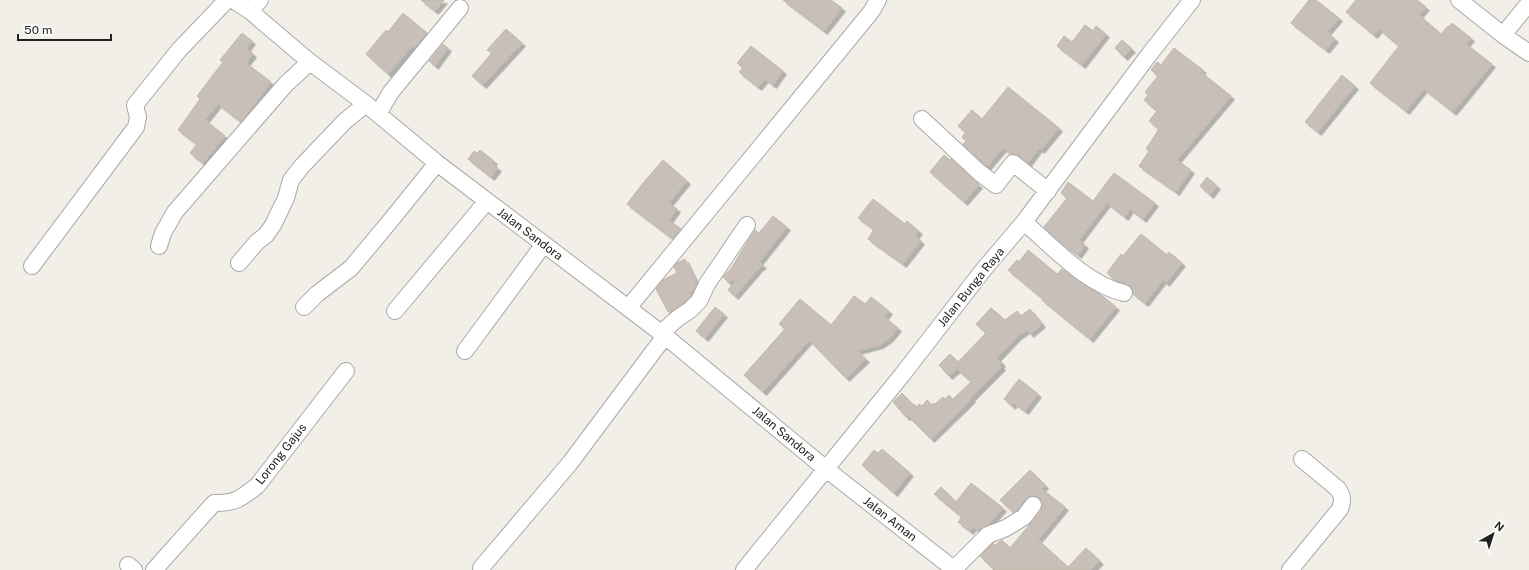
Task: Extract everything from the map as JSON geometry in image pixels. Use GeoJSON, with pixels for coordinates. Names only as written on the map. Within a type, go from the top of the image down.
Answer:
{"type":"FeatureCollection","features":[{"type":"Feature","properties":{"kind":"street"},"geometry":{"type":"LineString","coordinates":[[32,266],[136,127],[138,117],[135,105],[179,50],[227,0]]}},
{"type":"Feature","properties":{"kind":"street","name":"Jalan Sandora"},"geometry":{"type":"LineString","coordinates":[[233,0],[255,6],[310,62],[372,109],[437,163],[663,334],[826,469]]}},
{"type":"Feature","properties":{"kind":"street"},"geometry":{"type":"LineString","coordinates":[[628,308],[866,19],[878,0]]}},
{"type":"Feature","properties":{"kind":"street","name":"Jalan Bunga Raya"},"geometry":{"type":"LineString","coordinates":[[744,570],[902,375],[984,269],[1024,222],[1148,56],[1192,0]]}},
{"type":"Feature","properties":{"kind":"street"},"geometry":{"type":"LineString","coordinates":[[1459,0],[1503,35],[1529,52]]}},
{"type":"Feature","properties":{"kind":"street"},"geometry":{"type":"LineString","coordinates":[[1503,35],[1529,3]]}},
{"type":"Feature","properties":{"kind":"street"},"geometry":{"type":"LineString","coordinates":[[239,263],[257,242],[266,235],[273,225],[286,198],[291,180],[302,166],[345,121],[372,109],[391,92],[460,8]]}},
{"type":"Feature","properties":{"kind":"street"},"geometry":{"type":"LineString","coordinates":[[159,246],[163,233],[175,212],[286,84],[310,62]]}},
{"type":"Feature","properties":{"kind":"street"},"geometry":{"type":"LineString","coordinates":[[922,119],[980,173],[996,185],[1013,163],[1048,191]]}},
{"type":"Feature","properties":{"kind":"street"},"geometry":{"type":"LineString","coordinates":[[304,308],[318,294],[351,268],[392,220],[437,163]]}},
{"type":"Feature","properties":{"kind":"street"},"geometry":{"type":"LineString","coordinates":[[395,311],[487,201]]}},
{"type":"Feature","properties":{"kind":"street"},"geometry":{"type":"LineString","coordinates":[[1024,222],[1075,266],[1095,281],[1112,290],[1124,293]]}},
{"type":"Feature","properties":{"kind":"street"},"geometry":{"type":"LineString","coordinates":[[481,568],[570,463],[663,334],[678,318],[699,302],[707,284],[747,224]]}},
{"type":"Feature","properties":{"kind":"street"},"geometry":{"type":"LineString","coordinates":[[465,351],[544,244]]}},
{"type":"Feature","properties":{"kind":"street","name":"Lorong Gajus"},"geometry":{"type":"LineString","coordinates":[[154,570],[214,503],[228,503],[239,499],[257,486],[346,371]]}},
{"type":"Feature","properties":{"kind":"street"},"geometry":{"type":"LineString","coordinates":[[1290,570],[1340,509],[1342,504],[1341,493],[1338,489],[1302,460]]}},
{"type":"Feature","properties":{"kind":"street","name":"Jalan Aman"},"geometry":{"type":"LineString","coordinates":[[826,469],[954,570]]}},
{"type":"Feature","properties":{"kind":"street"},"geometry":{"type":"LineString","coordinates":[[954,570],[988,535],[1006,528],[1024,517],[1033,505]]}},
{"type":"Feature","properties":{"kind":"building"},"geometry":{"type":"Polygon","coordinates":[[[421,0],[444,0],[435,11],[421,0]]]}},
{"type":"Feature","properties":{"kind":"building"},"geometry":{"type":"Polygon","coordinates":[[[783,0],[831,0],[842,8],[824,31],[783,0]]]}},
{"type":"Feature","properties":{"kind":"building"},"geometry":{"type":"Polygon","coordinates":[[[1309,0],[1316,0],[1339,18],[1327,32],[1335,39],[1326,50],[1291,23],[1309,0]]]}},
{"type":"Feature","properties":{"kind":"building"},"geometry":{"type":"Polygon","coordinates":[[[1356,0],[1417,0],[1426,7],[1419,15],[1441,34],[1452,23],[1471,38],[1466,44],[1492,64],[1453,112],[1424,89],[1406,111],[1370,83],[1399,46],[1379,29],[1374,35],[1346,12],[1356,0]]]}},
{"type":"Feature","properties":{"kind":"building"},"geometry":{"type":"Polygon","coordinates":[[[403,13],[427,33],[414,48],[412,46],[388,74],[366,54],[386,30],[388,32],[403,13]]]}},
{"type":"Feature","properties":{"kind":"building"},"geometry":{"type":"Polygon","coordinates":[[[1085,25],[1093,31],[1096,26],[1106,34],[1082,65],[1057,46],[1064,36],[1072,42],[1085,25]]]}},
{"type":"Feature","properties":{"kind":"building"},"geometry":{"type":"Polygon","coordinates":[[[506,29],[522,43],[483,85],[472,76],[492,53],[487,50],[506,29]]]}},
{"type":"Feature","properties":{"kind":"building"},"geometry":{"type":"Polygon","coordinates":[[[242,33],[252,41],[247,48],[253,54],[246,63],[271,82],[241,122],[218,104],[205,120],[225,136],[203,163],[190,153],[197,144],[178,130],[200,99],[197,96],[223,62],[220,60],[242,33]]]}},
{"type":"Feature","properties":{"kind":"building"},"geometry":{"type":"Polygon","coordinates":[[[1122,40],[1132,49],[1124,57],[1115,48],[1122,40]]]}},
{"type":"Feature","properties":{"kind":"building"},"geometry":{"type":"Polygon","coordinates":[[[443,44],[448,48],[435,66],[429,61],[443,44]]]}},
{"type":"Feature","properties":{"kind":"building"},"geometry":{"type":"Polygon","coordinates":[[[751,46],[783,71],[773,85],[765,79],[758,87],[739,72],[743,68],[737,63],[751,46]]]}},
{"type":"Feature","properties":{"kind":"building"},"geometry":{"type":"Polygon","coordinates":[[[1174,48],[1203,70],[1201,72],[1231,96],[1177,160],[1191,170],[1176,192],[1139,166],[1149,151],[1146,149],[1159,129],[1149,121],[1157,111],[1144,100],[1148,95],[1145,92],[1158,76],[1151,70],[1157,62],[1161,65],[1174,48]]]}},
{"type":"Feature","properties":{"kind":"building"},"geometry":{"type":"Polygon","coordinates":[[[1342,75],[1355,86],[1318,132],[1305,122],[1342,75]]]}},
{"type":"Feature","properties":{"kind":"building"},"geometry":{"type":"Polygon","coordinates":[[[1008,87],[1059,128],[1041,150],[1039,148],[1028,163],[1019,155],[1011,154],[1003,148],[987,167],[963,144],[966,141],[962,137],[966,132],[958,126],[972,110],[982,119],[1008,87]]]}},
{"type":"Feature","properties":{"kind":"building"},"geometry":{"type":"Polygon","coordinates":[[[480,150],[494,161],[492,164],[498,168],[491,177],[468,159],[474,151],[477,153],[480,150]]]}},
{"type":"Feature","properties":{"kind":"building"},"geometry":{"type":"Polygon","coordinates":[[[944,155],[950,160],[951,159],[979,185],[964,202],[930,172],[944,155]]]}},
{"type":"Feature","properties":{"kind":"building"},"geometry":{"type":"Polygon","coordinates":[[[663,160],[687,181],[669,203],[677,209],[669,220],[681,229],[673,239],[627,204],[663,160]]]}},
{"type":"Feature","properties":{"kind":"building"},"geometry":{"type":"Polygon","coordinates":[[[1114,173],[1155,203],[1143,219],[1130,209],[1125,217],[1107,203],[1079,240],[1085,245],[1078,255],[1059,241],[1044,227],[1067,198],[1061,193],[1068,182],[1093,201],[1114,173]]]}},
{"type":"Feature","properties":{"kind":"building"},"geometry":{"type":"Polygon","coordinates":[[[1207,177],[1217,186],[1210,195],[1200,186],[1207,177]]]}},
{"type":"Feature","properties":{"kind":"building"},"geometry":{"type":"Polygon","coordinates":[[[873,199],[905,224],[907,221],[919,231],[915,236],[921,241],[903,264],[868,239],[874,229],[858,218],[873,199]]]}},
{"type":"Feature","properties":{"kind":"building"},"geometry":{"type":"Polygon","coordinates":[[[773,216],[787,227],[759,262],[763,265],[735,296],[728,290],[738,277],[728,282],[723,277],[732,267],[755,230],[759,233],[773,216]]]}},
{"type":"Feature","properties":{"kind":"building"},"geometry":{"type":"Polygon","coordinates":[[[1141,234],[1167,255],[1169,252],[1182,263],[1166,283],[1163,280],[1145,303],[1133,294],[1131,286],[1117,281],[1107,273],[1121,254],[1123,256],[1141,234]]]}},
{"type":"Feature","properties":{"kind":"building"},"geometry":{"type":"Polygon","coordinates":[[[1028,250],[1057,274],[1062,269],[1078,281],[1100,294],[1116,307],[1090,339],[1008,270],[1017,260],[1019,262],[1028,250]]]}},
{"type":"Feature","properties":{"kind":"building"},"geometry":{"type":"Polygon","coordinates":[[[685,259],[697,284],[693,291],[690,292],[691,295],[684,303],[668,312],[656,289],[663,280],[677,273],[674,267],[677,263],[685,259]]]}},
{"type":"Feature","properties":{"kind":"building"},"geometry":{"type":"Polygon","coordinates":[[[854,296],[865,304],[871,297],[889,311],[884,317],[898,328],[890,338],[880,345],[857,351],[866,359],[846,378],[809,340],[763,392],[744,375],[785,329],[779,324],[800,299],[831,325],[854,296]]]}},
{"type":"Feature","properties":{"kind":"building"},"geometry":{"type":"Polygon","coordinates":[[[715,307],[724,314],[705,338],[696,331],[715,307]]]}},
{"type":"Feature","properties":{"kind":"building"},"geometry":{"type":"Polygon","coordinates":[[[991,308],[1005,320],[1017,311],[1021,316],[1030,309],[1042,324],[1030,334],[1027,330],[1018,336],[997,358],[1002,363],[1000,365],[1002,367],[931,439],[908,416],[906,417],[893,402],[902,393],[913,405],[914,404],[917,407],[919,404],[922,406],[927,400],[932,405],[943,397],[945,399],[949,395],[953,399],[971,382],[957,369],[949,376],[939,365],[950,354],[958,362],[986,333],[976,324],[991,308]]]}},
{"type":"Feature","properties":{"kind":"building"},"geometry":{"type":"Polygon","coordinates":[[[1019,379],[1038,394],[1025,411],[1014,403],[1012,406],[1004,399],[1019,379]]]}},
{"type":"Feature","properties":{"kind":"building"},"geometry":{"type":"Polygon","coordinates":[[[882,449],[910,473],[894,493],[862,465],[874,450],[878,453],[882,449]]]}},
{"type":"Feature","properties":{"kind":"building"},"geometry":{"type":"Polygon","coordinates":[[[1030,470],[1045,485],[1042,489],[1065,507],[1038,540],[1068,567],[1086,548],[1100,561],[1091,570],[994,570],[980,556],[993,543],[995,545],[1002,540],[1010,548],[1041,511],[1042,502],[1035,496],[1030,496],[1017,510],[1013,512],[1000,500],[1030,470]]]}},
{"type":"Feature","properties":{"kind":"building"},"geometry":{"type":"Polygon","coordinates":[[[971,483],[1003,508],[989,524],[978,531],[973,527],[970,531],[958,522],[962,517],[934,494],[941,487],[956,502],[971,483]]]}}]}
